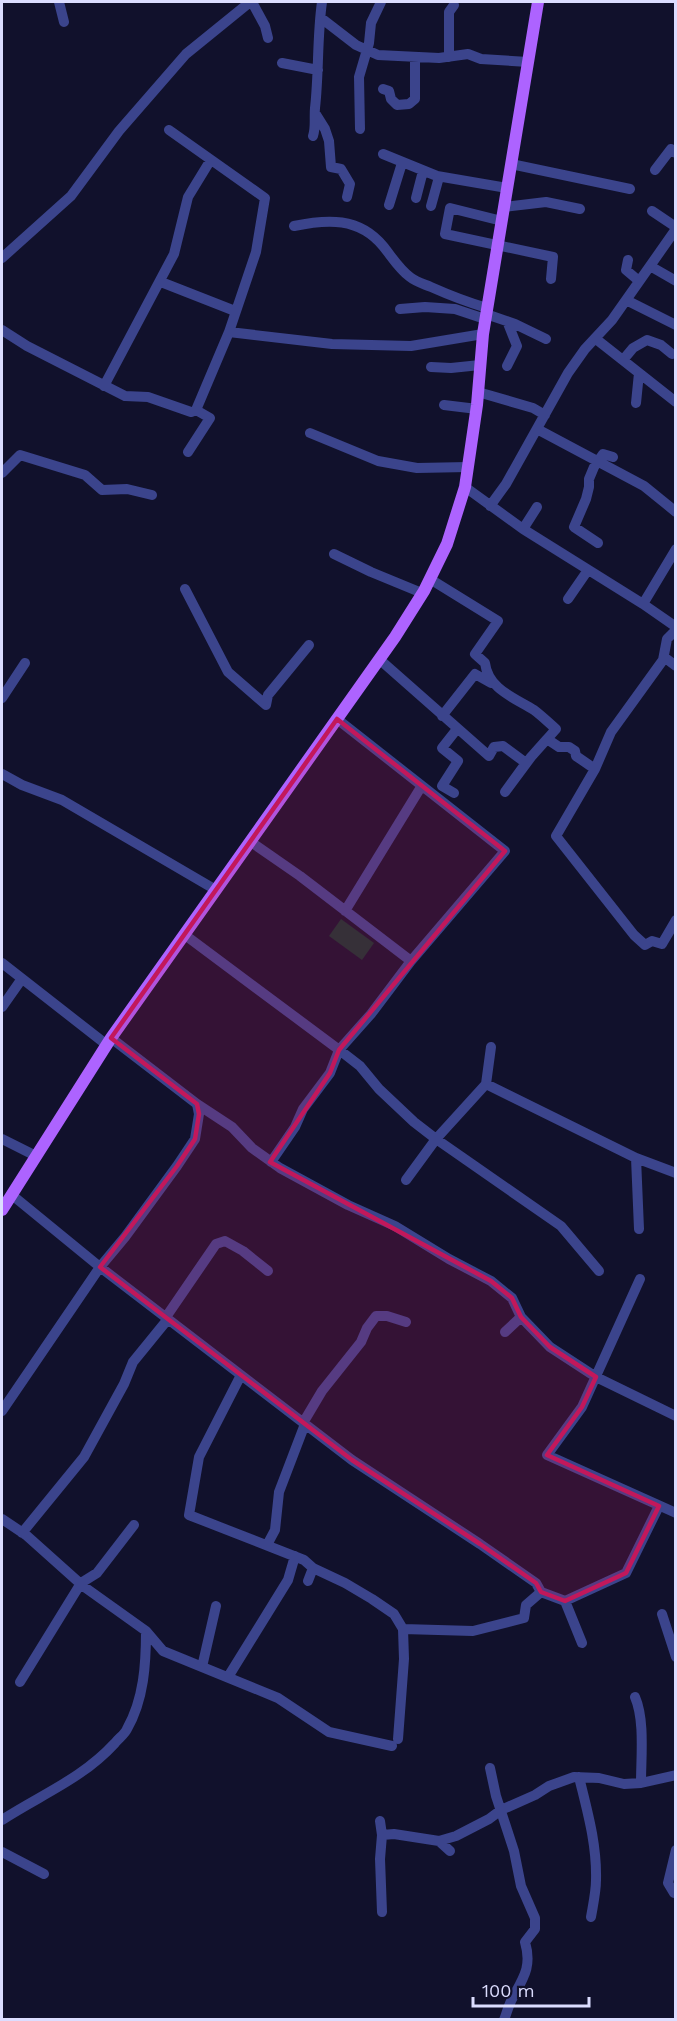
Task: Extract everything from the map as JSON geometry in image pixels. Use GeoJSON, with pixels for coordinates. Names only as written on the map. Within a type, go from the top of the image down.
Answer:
{"type":"FeatureCollection","features":[{"type":"Feature","properties":{"kind":"main road"},"geometry":{"type":"LineString","coordinates":[[2,1210],[109,1041],[395,637],[430,579],[447,544],[465,488],[477,409],[486,314],[538,2]]}},
{"type":"Feature","properties":{"kind":"street"},"geometry":{"type":"LineString","coordinates":[[59,2],[64,22]]}},
{"type":"Feature","properties":{"kind":"street"},"geometry":{"type":"LineString","coordinates":[[2,258],[71,196],[119,131],[186,54],[251,2],[265,26],[268,38]]}},
{"type":"Feature","properties":{"kind":"street"},"geometry":{"type":"LineString","coordinates":[[313,136],[318,93],[322,2]]}},
{"type":"Feature","properties":{"kind":"street"},"geometry":{"type":"LineString","coordinates":[[360,129],[359,77],[362,60],[367,50],[371,23],[381,2]]}},
{"type":"Feature","properties":{"kind":"street"},"geometry":{"type":"LineString","coordinates":[[449,57],[449,12],[454,5]]}},
{"type":"Feature","properties":{"kind":"street"},"geometry":{"type":"LineString","coordinates":[[321,18],[356,45],[378,55],[449,57],[468,54],[481,59],[528,62]]}},
{"type":"Feature","properties":{"kind":"street"},"geometry":{"type":"LineString","coordinates":[[383,89],[389,91],[391,99],[397,105],[409,104],[415,99],[415,57]]}},
{"type":"Feature","properties":{"kind":"street"},"geometry":{"type":"LineString","coordinates":[[282,63],[318,70]]}},
{"type":"Feature","properties":{"kind":"street"},"geometry":{"type":"LineString","coordinates":[[315,113],[329,141],[331,167],[341,169],[350,184],[347,197]]}},
{"type":"Feature","properties":{"kind":"street"},"geometry":{"type":"LineString","coordinates":[[169,130],[265,198],[256,252],[229,332],[196,410]]}},
{"type":"Feature","properties":{"kind":"street"},"geometry":{"type":"LineString","coordinates":[[655,170],[671,149],[675,153]]}},
{"type":"Feature","properties":{"kind":"street"},"geometry":{"type":"LineString","coordinates":[[383,154],[439,177],[507,188]]}},
{"type":"Feature","properties":{"kind":"street"},"geometry":{"type":"LineString","coordinates":[[104,386],[161,282],[174,254],[188,197],[210,161]]}},
{"type":"Feature","properties":{"kind":"street"},"geometry":{"type":"LineString","coordinates":[[389,205],[402,163]]}},
{"type":"Feature","properties":{"kind":"street"},"geometry":{"type":"LineString","coordinates":[[511,164],[630,189]]}},
{"type":"Feature","properties":{"kind":"street"},"geometry":{"type":"LineString","coordinates":[[416,198],[423,171]]}},
{"type":"Feature","properties":{"kind":"street"},"geometry":{"type":"LineString","coordinates":[[431,206],[439,177]]}},
{"type":"Feature","properties":{"kind":"street"},"geometry":{"type":"LineString","coordinates":[[504,207],[546,202],[580,209]]}},
{"type":"Feature","properties":{"kind":"street"},"geometry":{"type":"LineString","coordinates":[[502,221],[450,208],[445,234],[553,257],[551,279]]}},
{"type":"Feature","properties":{"kind":"street"},"geometry":{"type":"LineString","coordinates":[[490,506],[506,484],[568,373],[612,320],[675,228],[652,211]]}},
{"type":"Feature","properties":{"kind":"street"},"geometry":{"type":"LineString","coordinates":[[294,226],[316,222],[336,222],[359,226],[382,244],[397,265],[411,279],[465,302],[486,314]]}},
{"type":"Feature","properties":{"kind":"street"},"geometry":{"type":"LineString","coordinates":[[628,260],[626,270],[639,280]]}},
{"type":"Feature","properties":{"kind":"street"},"geometry":{"type":"LineString","coordinates":[[650,266],[675,281]]}},
{"type":"Feature","properties":{"kind":"street"},"geometry":{"type":"LineString","coordinates":[[161,282],[235,311]]}},
{"type":"Feature","properties":{"kind":"street"},"geometry":{"type":"LineString","coordinates":[[626,300],[675,325]]}},
{"type":"Feature","properties":{"kind":"street"},"geometry":{"type":"LineString","coordinates":[[400,309],[424,307],[486,314],[546,339]]}},
{"type":"Feature","properties":{"kind":"street"},"geometry":{"type":"LineString","coordinates":[[507,321],[522,349],[507,366]]}},
{"type":"Feature","properties":{"kind":"street"},"geometry":{"type":"LineString","coordinates":[[2,330],[27,346],[125,396],[148,397],[191,412],[196,410],[210,418],[188,452]]}},
{"type":"Feature","properties":{"kind":"street"},"geometry":{"type":"LineString","coordinates":[[229,332],[332,345],[411,346],[483,334]]}},
{"type":"Feature","properties":{"kind":"street"},"geometry":{"type":"LineString","coordinates":[[596,339],[675,402]]}},
{"type":"Feature","properties":{"kind":"street"},"geometry":{"type":"LineString","coordinates":[[623,360],[633,348],[647,340],[661,345],[672,354]]}},
{"type":"Feature","properties":{"kind":"street"},"geometry":{"type":"LineString","coordinates":[[431,367],[451,368],[480,365]]}},
{"type":"Feature","properties":{"kind":"street"},"geometry":{"type":"LineString","coordinates":[[636,403],[639,373]]}},
{"type":"Feature","properties":{"kind":"street"},"geometry":{"type":"LineString","coordinates":[[478,392],[532,408],[544,415]]}},
{"type":"Feature","properties":{"kind":"street"},"geometry":{"type":"LineString","coordinates":[[444,405],[477,409]]}},
{"type":"Feature","properties":{"kind":"street"},"geometry":{"type":"LineString","coordinates":[[537,429],[644,486],[675,512]]}},
{"type":"Feature","properties":{"kind":"street"},"geometry":{"type":"LineString","coordinates":[[310,433],[378,461],[417,468],[468,466]]}},
{"type":"Feature","properties":{"kind":"street"},"geometry":{"type":"LineString","coordinates":[[598,543],[574,527],[586,499],[589,479],[597,461],[603,454],[613,457]]}},
{"type":"Feature","properties":{"kind":"street"},"geometry":{"type":"LineString","coordinates":[[2,473],[20,455],[85,474],[102,490],[127,489],[152,495]]}},
{"type":"Feature","properties":{"kind":"street"},"geometry":{"type":"LineString","coordinates":[[465,488],[523,529],[643,604],[675,628],[667,639],[664,657],[611,732],[595,769],[556,836],[634,935],[645,945],[652,941],[662,944],[675,920]]}},
{"type":"Feature","properties":{"kind":"street"},"geometry":{"type":"LineString","coordinates":[[523,529],[537,507]]}},
{"type":"Feature","properties":{"kind":"street"},"geometry":{"type":"LineString","coordinates":[[643,604],[675,549]]}},
{"type":"Feature","properties":{"kind":"street"},"geometry":{"type":"LineString","coordinates":[[334,554],[422,593]]}},
{"type":"Feature","properties":{"kind":"street"},"geometry":{"type":"LineString","coordinates":[[568,599],[588,570]]}},
{"type":"Feature","properties":{"kind":"street"},"geometry":{"type":"LineString","coordinates":[[430,579],[498,621],[475,654],[485,663],[486,672],[494,685]]}},
{"type":"Feature","properties":{"kind":"street"},"geometry":{"type":"LineString","coordinates":[[185,589],[228,672],[266,705],[268,695],[309,645]]}},
{"type":"Feature","properties":{"kind":"street"},"geometry":{"type":"LineString","coordinates":[[664,657],[675,666]]}},
{"type":"Feature","properties":{"kind":"street"},"geometry":{"type":"LineString","coordinates":[[379,658],[489,756],[494,747],[503,746],[526,763],[505,792],[547,739],[559,747],[569,747],[575,751],[576,756],[595,769]]}},
{"type":"Feature","properties":{"kind":"street"},"geometry":{"type":"LineString","coordinates":[[2,698],[25,663]]}},
{"type":"Feature","properties":{"kind":"street"},"geometry":{"type":"LineString","coordinates":[[442,716],[475,674],[536,711],[556,729],[531,757]]}},
{"type":"Feature","properties":{"kind":"street"},"geometry":{"type":"LineString","coordinates":[[271,1161],[295,1127],[303,1109],[330,1073],[339,1050],[505,851],[420,781],[337,719]]}},
{"type":"Feature","properties":{"kind":"street"},"geometry":{"type":"LineString","coordinates":[[454,793],[442,786],[458,761],[442,748],[457,729]]}},
{"type":"Feature","properties":{"kind":"street"},"geometry":{"type":"LineString","coordinates":[[2,774],[22,785],[62,800],[216,891]]}},
{"type":"Feature","properties":{"kind":"street"},"geometry":{"type":"LineString","coordinates":[[345,911],[420,781]]}},
{"type":"Feature","properties":{"kind":"street"},"geometry":{"type":"LineString","coordinates":[[251,842],[411,961]]}},
{"type":"Feature","properties":{"kind":"street"},"geometry":{"type":"LineString","coordinates":[[184,935],[360,1066],[379,1089],[436,1139],[561,1226],[599,1271]]}},
{"type":"Feature","properties":{"kind":"street"},"geometry":{"type":"LineString","coordinates":[[2,963],[21,980],[232,1127],[252,1148],[271,1161],[316,1189],[395,1226],[491,1281],[512,1298],[521,1317],[550,1347],[596,1377],[661,1407],[675,1416]]}},
{"type":"Feature","properties":{"kind":"street"},"geometry":{"type":"LineString","coordinates":[[2,1006],[21,980]]}},
{"type":"Feature","properties":{"kind":"street"},"geometry":{"type":"LineString","coordinates":[[406,1180],[436,1139],[486,1084],[491,1047]]}},
{"type":"Feature","properties":{"kind":"street"},"geometry":{"type":"LineString","coordinates":[[486,1084],[636,1158],[675,1173]]}},
{"type":"Feature","properties":{"kind":"street"},"geometry":{"type":"LineString","coordinates":[[2,1411],[100,1267],[125,1237],[195,1139],[199,1114],[197,1104]]}},
{"type":"Feature","properties":{"kind":"street"},"geometry":{"type":"LineString","coordinates":[[2,1139],[36,1156]]}},
{"type":"Feature","properties":{"kind":"street"},"geometry":{"type":"LineString","coordinates":[[636,1158],[639,1229]]}},
{"type":"Feature","properties":{"kind":"street"},"geometry":{"type":"LineString","coordinates":[[12,1195],[100,1267],[304,1424],[352,1460],[536,1583],[541,1592],[565,1601],[626,1572],[659,1506]]}},
{"type":"Feature","properties":{"kind":"street"},"geometry":{"type":"LineString","coordinates":[[22,1533],[84,1457],[134,1362],[167,1318],[216,1244],[225,1241],[243,1251],[268,1271]]}},
{"type":"Feature","properties":{"kind":"street"},"geometry":{"type":"LineString","coordinates":[[640,1279],[582,1407],[547,1455],[675,1513]]}},
{"type":"Feature","properties":{"kind":"street"},"geometry":{"type":"LineString","coordinates":[[267,1545],[275,1530],[279,1492],[304,1424],[322,1391],[361,1342],[376,1316],[387,1316],[406,1322]]}},
{"type":"Feature","properties":{"kind":"street"},"geometry":{"type":"LineString","coordinates":[[505,1332],[521,1317]]}},
{"type":"Feature","properties":{"kind":"street"},"geometry":{"type":"LineString","coordinates":[[2,1519],[81,1583],[146,1631],[163,1651],[278,1698],[329,1732],[395,1742],[404,1659],[404,1629],[394,1614],[345,1582],[313,1568],[296,1556],[189,1515],[199,1456],[241,1375]]}},
{"type":"Feature","properties":{"kind":"street"},"geometry":{"type":"LineString","coordinates":[[20,1682],[81,1583],[97,1573],[134,1525]]}},
{"type":"Feature","properties":{"kind":"street"},"geometry":{"type":"LineString","coordinates":[[228,1677],[288,1580],[296,1556]]}},
{"type":"Feature","properties":{"kind":"street"},"geometry":{"type":"LineString","coordinates":[[308,1581],[313,1568]]}},
{"type":"Feature","properties":{"kind":"street"},"geometry":{"type":"LineString","coordinates":[[404,1629],[473,1631],[502,1625],[524,1618],[526,1605],[541,1592]]}},
{"type":"Feature","properties":{"kind":"street"},"geometry":{"type":"LineString","coordinates":[[565,1601],[582,1643]]}},
{"type":"Feature","properties":{"kind":"street"},"geometry":{"type":"LineString","coordinates":[[202,1667],[216,1606]]}},
{"type":"Feature","properties":{"kind":"street"},"geometry":{"type":"LineString","coordinates":[[662,1614],[675,1657]]}},
{"type":"Feature","properties":{"kind":"street"},"geometry":{"type":"LineString","coordinates":[[2,1820],[98,1761],[127,1730],[140,1696],[146,1664],[146,1631]]}},
{"type":"Feature","properties":{"kind":"street"},"geometry":{"type":"LineString","coordinates":[[635,1697],[641,1727],[642,1783]]}},
{"type":"Feature","properties":{"kind":"street"},"geometry":{"type":"LineString","coordinates":[[490,1768],[514,1851],[521,1886],[535,1918],[535,1929],[525,1942],[528,1952],[525,1976],[504,2019]]}},
{"type":"Feature","properties":{"kind":"street"},"geometry":{"type":"LineString","coordinates":[[382,1835],[394,1834],[439,1841],[456,1836],[549,1786],[579,1777],[599,1778],[624,1784],[642,1783],[675,1775]]}},
{"type":"Feature","properties":{"kind":"street"},"geometry":{"type":"LineString","coordinates":[[579,1777],[590,1819],[596,1861],[591,1917]]}},
{"type":"Feature","properties":{"kind":"street"},"geometry":{"type":"LineString","coordinates":[[380,1821],[382,1912]]}},
{"type":"Feature","properties":{"kind":"street"},"geometry":{"type":"LineString","coordinates":[[439,1841],[450,1851]]}},
{"type":"Feature","properties":{"kind":"street"},"geometry":{"type":"LineString","coordinates":[[674,1893],[668,1883],[675,1850]]}},
{"type":"Feature","properties":{"kind":"street"},"geometry":{"type":"LineString","coordinates":[[2,1852],[44,1874]]}},
{"type":"Feature","properties":{"kind":"highlighted area"},"geometry":{"type":"Polygon","coordinates":[[[337,719],[505,851],[339,1050],[330,1073],[270,1162],[491,1281],[512,1298],[521,1317],[550,1347],[596,1377],[582,1407],[547,1455],[659,1506],[626,1573],[565,1601],[541,1592],[536,1583],[352,1460],[100,1267],[195,1139],[199,1114],[197,1104],[111,1038],[337,719]]]}},
{"type":"Feature","properties":{"kind":"green space"},"geometry":{"type":"Polygon","coordinates":[[[341,919],[374,943],[362,960],[329,936],[341,919]]]}}]}
